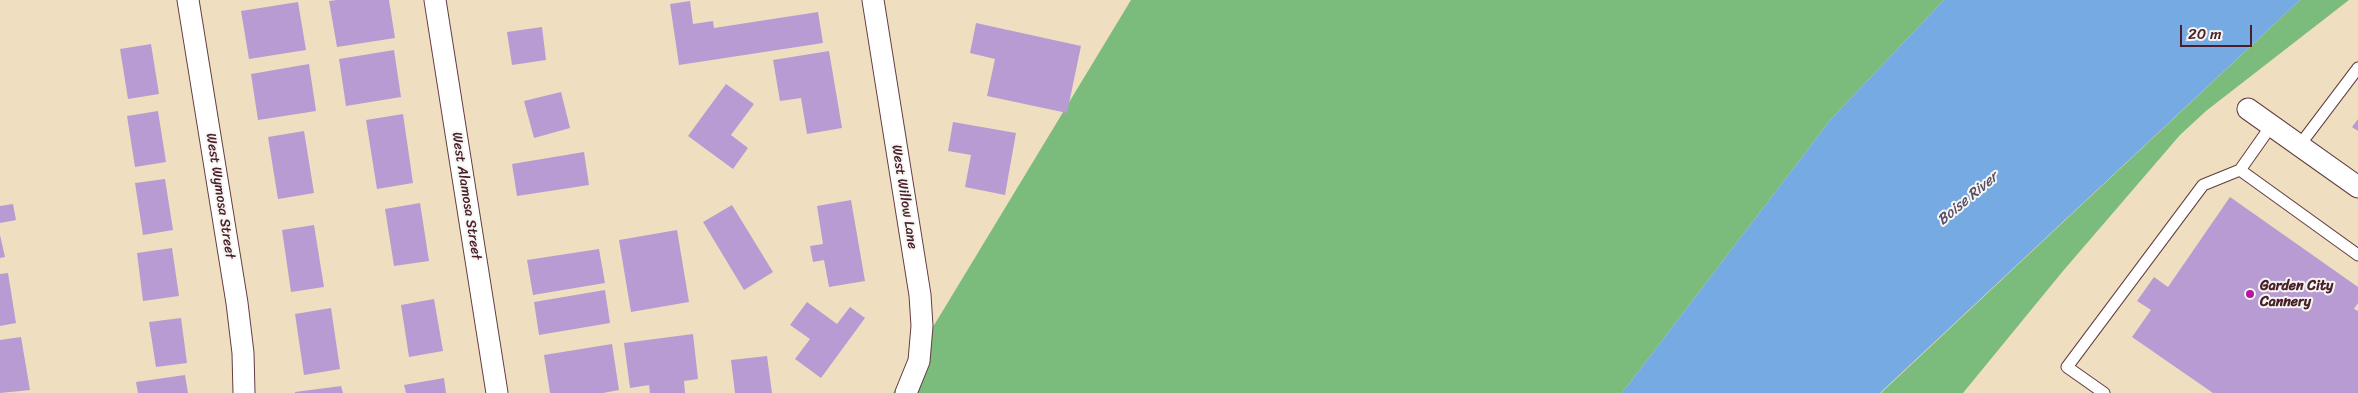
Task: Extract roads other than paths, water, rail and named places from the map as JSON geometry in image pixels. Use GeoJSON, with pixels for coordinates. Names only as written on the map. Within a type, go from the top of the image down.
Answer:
{"type":"FeatureCollection","features":[{"type":"Feature","properties":{"kind":"street","name":"West Wymosa Street"},"geometry":{"type":"LineString","coordinates":[[188,0],[237,303],[243,352],[244,393]]}},
{"type":"Feature","properties":{"kind":"street","name":"West Alamosa Street"},"geometry":{"type":"LineString","coordinates":[[435,0],[497,393]]}},
{"type":"Feature","properties":{"kind":"street","name":"West Willow Lane"},"geometry":{"type":"LineString","coordinates":[[873,0],[920,295],[922,326],[918,361],[906,393]]}},
{"type":"Feature","properties":{"kind":"street"},"geometry":{"type":"LineString","coordinates":[[2248,109],[2358,187]]}},
{"type":"Feature","properties":{"kind":"lane"},"geometry":{"type":"LineString","coordinates":[[2299,146],[2358,68]]}},
{"type":"Feature","properties":{"kind":"lane"},"geometry":{"type":"LineString","coordinates":[[2104,393],[2067,367],[2203,185],[2240,170],[2271,126]]}},
{"type":"Feature","properties":{"kind":"lane"},"geometry":{"type":"LineString","coordinates":[[2240,170],[2358,255]]}},
{"type":"Feature","properties":{"kind":"water","name":"Boise River"},"geometry":{"type":"Polygon","coordinates":[[[1944,0],[2300,0],[1880,393],[1622,393],[1831,119],[1944,0]]]}},
{"type":"Feature","properties":{"kind":"place","name":"Garden City Cannery"},"geometry":{"type":"Point","coordinates":[2250,294]}}]}
